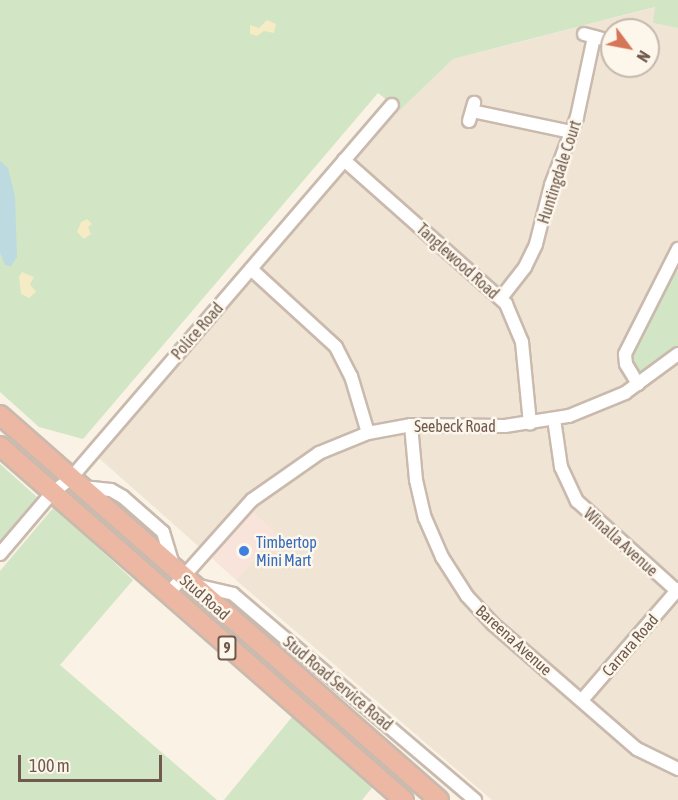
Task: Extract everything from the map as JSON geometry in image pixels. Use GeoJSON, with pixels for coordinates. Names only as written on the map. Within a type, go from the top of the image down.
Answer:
{"type":"FeatureCollection","features":[{"type":"Feature","properties":{"kind":"highway","name":"Stud Road"},"geometry":{"type":"LineString","coordinates":[[0,415],[439,800]]}},
{"type":"Feature","properties":{"kind":"highway","name":"Stud Road"},"geometry":{"type":"LineString","coordinates":[[0,446],[404,800]]}},
{"type":"Feature","properties":{"kind":"street","name":"Huntingdale Court"},"geometry":{"type":"LineString","coordinates":[[501,298],[533,251],[551,185],[572,132],[594,37]]}},
{"type":"Feature","properties":{"kind":"street","name":"Police Road"},"geometry":{"type":"LineString","coordinates":[[0,554],[52,493],[76,483],[250,269],[392,105]]}},
{"type":"Feature","properties":{"kind":"street"},"geometry":{"type":"LineString","coordinates":[[472,112],[572,132]]}},
{"type":"Feature","properties":{"kind":"street","name":"Tanglewood Road"},"geometry":{"type":"LineString","coordinates":[[344,160],[501,298],[516,321],[522,342],[530,424]]}},
{"type":"Feature","properties":{"kind":"street"},"geometry":{"type":"LineString","coordinates":[[638,384],[626,364],[625,354],[678,249]]}},
{"type":"Feature","properties":{"kind":"street"},"geometry":{"type":"LineString","coordinates":[[250,269],[336,346],[351,376],[368,433]]}},
{"type":"Feature","properties":{"kind":"street","name":"Seebeck Road"},"geometry":{"type":"LineString","coordinates":[[168,595],[252,500],[275,481],[319,453],[368,433],[411,425],[530,424],[554,419],[590,409],[638,384],[678,354]]}},
{"type":"Feature","properties":{"kind":"street","name":"Winalla Avenue"},"geometry":{"type":"LineString","coordinates":[[554,419],[561,467],[578,501],[677,590]]}},
{"type":"Feature","properties":{"kind":"street","name":"Bareena Avenue"},"geometry":{"type":"LineString","coordinates":[[411,425],[421,504],[435,545],[456,582],[489,620],[641,752],[678,769]]}},
{"type":"Feature","properties":{"kind":"street","name":"Stud Road Service Road"},"geometry":{"type":"LineString","coordinates":[[183,577],[233,594],[475,800]]}},
{"type":"Feature","properties":{"kind":"street","name":"Carrara Road"},"geometry":{"type":"LineString","coordinates":[[582,700],[677,590]]}},
{"type":"Feature","properties":{"kind":"shaded area"},"geometry":{"type":"Polygon","coordinates":[[[656,7],[654,18],[613,18],[656,7]]]}},
{"type":"Feature","properties":{"kind":"shaded area"},"geometry":{"type":"Polygon","coordinates":[[[600,21],[600,78],[660,78],[660,24],[678,28],[678,800],[492,800],[236,580],[276,533],[205,552],[92,452],[392,105],[400,110],[453,59],[600,21]]]}},
{"type":"Feature","properties":{"kind":"shaded area"},"geometry":{"type":"Polygon","coordinates":[[[247,506],[276,533],[236,580],[205,552],[247,506]]]}},
{"type":"Feature","properties":{"kind":"green space"},"geometry":{"type":"Polygon","coordinates":[[[0,0],[678,0],[678,28],[660,24],[660,18],[654,18],[655,7],[612,18],[600,18],[600,21],[453,59],[400,110],[378,93],[83,439],[39,427],[0,392],[0,0]]]}},
{"type":"Feature","properties":{"kind":"green space"},"geometry":{"type":"Polygon","coordinates":[[[669,268],[678,272],[678,354],[638,384],[625,361],[669,268]]]}},
{"type":"Feature","properties":{"kind":"green space"},"geometry":{"type":"Polygon","coordinates":[[[0,464],[38,498],[0,542],[0,464]]]}},
{"type":"Feature","properties":{"kind":"green space"},"geometry":{"type":"Polygon","coordinates":[[[54,507],[133,580],[60,665],[217,800],[0,800],[0,571],[54,507]]]}},
{"type":"Feature","properties":{"kind":"green space"},"geometry":{"type":"Polygon","coordinates":[[[292,717],[376,783],[362,800],[224,800],[292,717]]]}},
{"type":"Feature","properties":{"kind":"sand"},"geometry":{"type":"Polygon","coordinates":[[[267,20],[276,24],[274,33],[264,31],[257,36],[250,34],[250,25],[259,28],[267,20]]]}},
{"type":"Feature","properties":{"kind":"sand"},"geometry":{"type":"Polygon","coordinates":[[[87,219],[92,224],[88,227],[91,234],[84,239],[77,232],[81,222],[87,219]]]}},
{"type":"Feature","properties":{"kind":"sand"},"geometry":{"type":"Polygon","coordinates":[[[22,272],[34,277],[30,284],[36,292],[29,298],[21,294],[19,277],[22,272]]]}},
{"type":"Feature","properties":{"kind":"water"},"geometry":{"type":"Polygon","coordinates":[[[0,161],[8,168],[15,196],[17,257],[11,266],[5,265],[0,253],[0,161]]]}},
{"type":"Feature","properties":{"kind":"place","name":"Timbertop Mini Mart"},"geometry":{"type":"Point","coordinates":[244,551]}}]}
